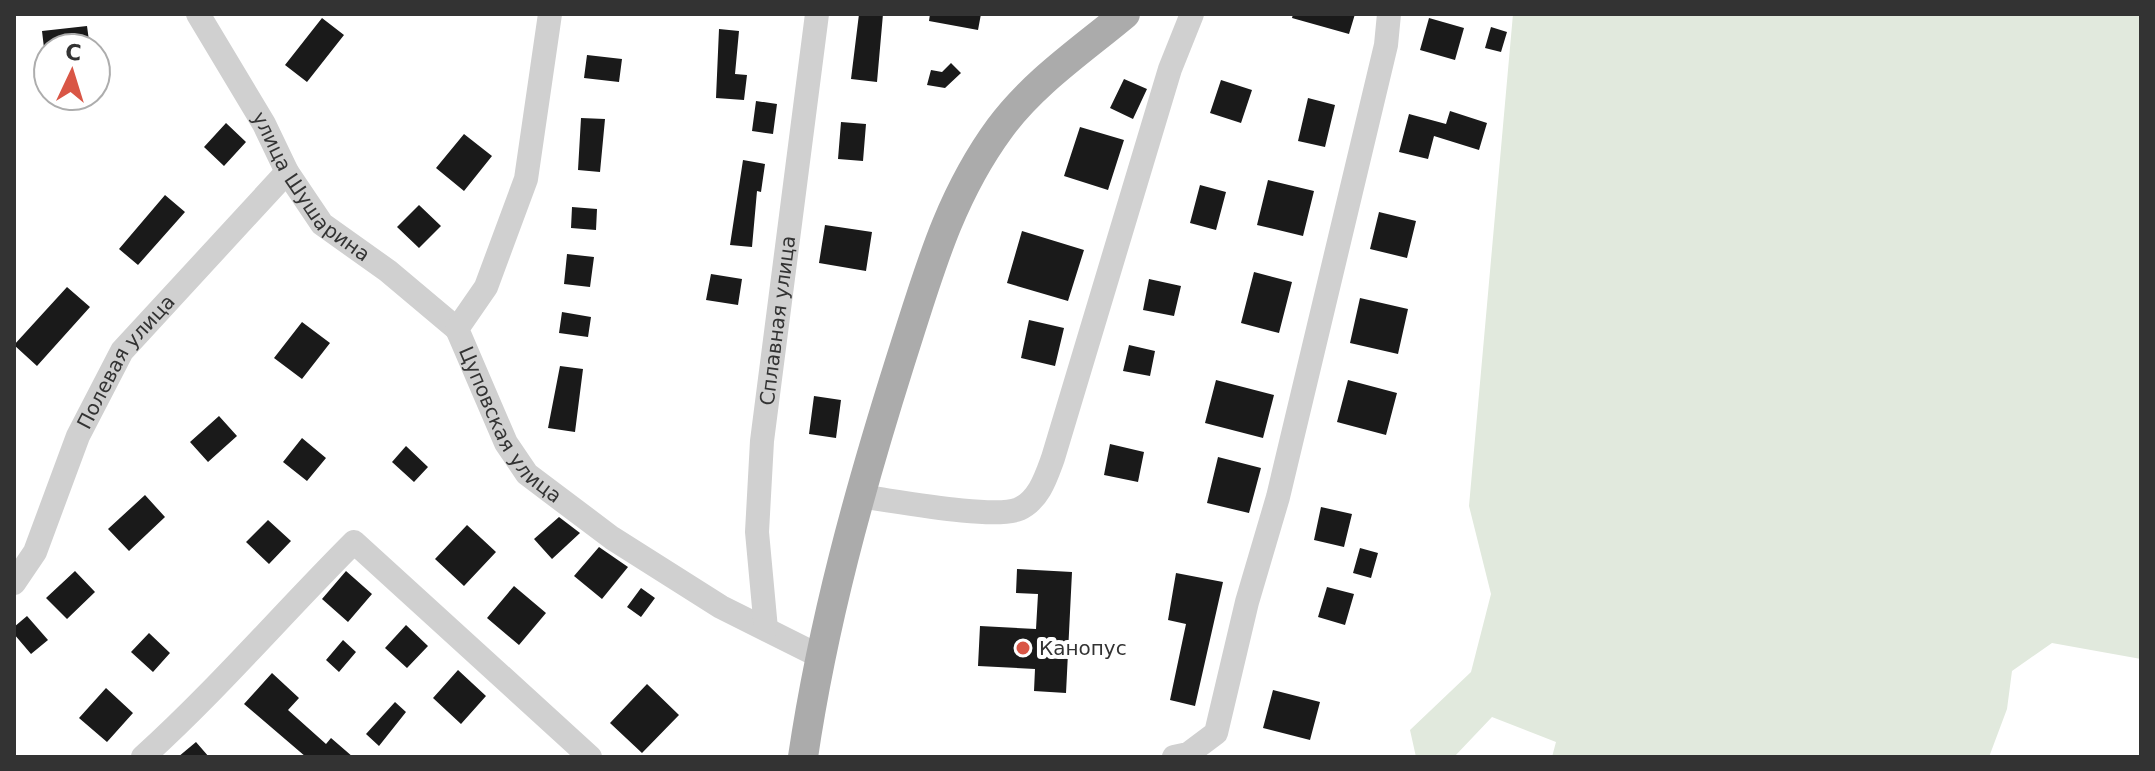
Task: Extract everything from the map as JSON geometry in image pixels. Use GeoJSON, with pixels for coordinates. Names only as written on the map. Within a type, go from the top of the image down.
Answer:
{"type":"FeatureCollection","features":[{"type":"Feature","properties":{"kind":"main road"},"geometry":{"type":"LineString","coordinates":[[803,757],[819,656],[858,496],[941,230],[974,169],[1031,91],[1125,14]]}},
{"type":"Feature","properties":{"kind":"street","name":"улица Шушарина"},"geometry":{"type":"LineString","coordinates":[[198,14],[264,124],[287,172],[322,224],[388,271],[457,329]]}},
{"type":"Feature","properties":{"kind":"street","name":"Цуповская улица"},"geometry":{"type":"LineString","coordinates":[[550,14],[526,179],[486,287],[457,329],[506,443],[527,474],[612,538],[721,607],[819,656]]}},
{"type":"Feature","properties":{"kind":"street","name":"Сплавная улица"},"geometry":{"type":"LineString","coordinates":[[766,629],[757,532],[762,441],[817,14]]}},
{"type":"Feature","properties":{"kind":"street"},"geometry":{"type":"LineString","coordinates":[[858,496],[983,512],[1019,509],[1039,492],[1053,458],[1170,69],[1192,14]]}},
{"type":"Feature","properties":{"kind":"street"},"geometry":{"type":"LineString","coordinates":[[1174,757],[1188,754],[1216,733],[1247,602],[1278,497],[1386,45],[1389,14]]}},
{"type":"Feature","properties":{"kind":"street","name":"Полевая улица"},"geometry":{"type":"LineString","coordinates":[[14,583],[35,552],[78,436],[122,351],[287,172]]}},
{"type":"Feature","properties":{"kind":"street"},"geometry":{"type":"LineString","coordinates":[[143,757],[207,699],[267,631],[354,542],[590,757]]}},
{"type":"Feature","properties":{"kind":"shaded area"},"geometry":{"type":"Polygon","coordinates":[[[1513,14],[2141,14],[2141,659],[2052,643],[2012,671],[2007,709],[1989,757],[1552,757],[1556,742],[1492,717],[1454,757],[1416,757],[1410,730],[1471,672],[1491,594],[1469,506],[1513,14]]]}},
{"type":"Feature","properties":{"kind":"building"},"geometry":{"type":"Polygon","coordinates":[[[859,14],[883,14],[877,82],[851,79],[859,14]]]}},
{"type":"Feature","properties":{"kind":"building"},"geometry":{"type":"Polygon","coordinates":[[[930,14],[981,14],[978,30],[929,21],[930,14]]]}},
{"type":"Feature","properties":{"kind":"building"},"geometry":{"type":"Polygon","coordinates":[[[1293,14],[1355,14],[1349,34],[1292,18],[1293,14]]]}},
{"type":"Feature","properties":{"kind":"building"},"geometry":{"type":"Polygon","coordinates":[[[322,18],[344,35],[307,82],[285,65],[322,18]]]}},
{"type":"Feature","properties":{"kind":"building"},"geometry":{"type":"Polygon","coordinates":[[[1429,18],[1464,28],[1455,60],[1420,50],[1429,18]]]}},
{"type":"Feature","properties":{"kind":"building"},"geometry":{"type":"Polygon","coordinates":[[[87,26],[88,32],[42,32],[87,26]]]}},
{"type":"Feature","properties":{"kind":"building"},"geometry":{"type":"Polygon","coordinates":[[[1491,27],[1507,32],[1501,52],[1485,48],[1491,27]]]}},
{"type":"Feature","properties":{"kind":"building"},"geometry":{"type":"Polygon","coordinates":[[[719,29],[739,31],[735,74],[747,75],[744,100],[716,98],[719,29]]]}},
{"type":"Feature","properties":{"kind":"building"},"geometry":{"type":"Polygon","coordinates":[[[587,55],[622,59],[619,82],[584,78],[587,55]]]}},
{"type":"Feature","properties":{"kind":"building"},"geometry":{"type":"Polygon","coordinates":[[[951,63],[961,73],[945,88],[927,85],[931,70],[942,72],[951,63]]]}},
{"type":"Feature","properties":{"kind":"building"},"geometry":{"type":"Polygon","coordinates":[[[1124,79],[1147,89],[1133,119],[1110,108],[1124,79]]]}},
{"type":"Feature","properties":{"kind":"building"},"geometry":{"type":"Polygon","coordinates":[[[1221,80],[1252,90],[1241,123],[1210,113],[1221,80]]]}},
{"type":"Feature","properties":{"kind":"building"},"geometry":{"type":"Polygon","coordinates":[[[1308,98],[1335,105],[1325,147],[1298,141],[1308,98]]]}},
{"type":"Feature","properties":{"kind":"building"},"geometry":{"type":"Polygon","coordinates":[[[756,101],[777,104],[773,134],[752,131],[756,101]]]}},
{"type":"Feature","properties":{"kind":"building"},"geometry":{"type":"Polygon","coordinates":[[[1450,111],[1487,123],[1479,150],[1434,136],[1428,159],[1399,152],[1409,114],[1446,124],[1450,111]]]}},
{"type":"Feature","properties":{"kind":"building"},"geometry":{"type":"Polygon","coordinates":[[[581,118],[605,119],[600,172],[578,170],[581,118]]]}},
{"type":"Feature","properties":{"kind":"building"},"geometry":{"type":"Polygon","coordinates":[[[841,122],[866,124],[863,161],[838,159],[841,122]]]}},
{"type":"Feature","properties":{"kind":"building"},"geometry":{"type":"Polygon","coordinates":[[[226,123],[246,142],[224,166],[204,147],[226,123]]]}},
{"type":"Feature","properties":{"kind":"building"},"geometry":{"type":"Polygon","coordinates":[[[1080,127],[1124,140],[1108,190],[1064,176],[1080,127]]]}},
{"type":"Feature","properties":{"kind":"building"},"geometry":{"type":"Polygon","coordinates":[[[464,134],[492,156],[464,191],[436,168],[464,134]]]}},
{"type":"Feature","properties":{"kind":"building"},"geometry":{"type":"Polygon","coordinates":[[[743,160],[765,164],[761,192],[757,191],[752,247],[730,245],[743,160]]]}},
{"type":"Feature","properties":{"kind":"building"},"geometry":{"type":"Polygon","coordinates":[[[1268,180],[1314,191],[1303,236],[1257,225],[1268,180]]]}},
{"type":"Feature","properties":{"kind":"building"},"geometry":{"type":"Polygon","coordinates":[[[1200,185],[1226,192],[1216,230],[1190,223],[1200,185]]]}},
{"type":"Feature","properties":{"kind":"building"},"geometry":{"type":"Polygon","coordinates":[[[165,195],[185,212],[138,265],[119,249],[165,195]]]}},
{"type":"Feature","properties":{"kind":"building"},"geometry":{"type":"Polygon","coordinates":[[[419,205],[441,226],[419,248],[397,227],[419,205]]]}},
{"type":"Feature","properties":{"kind":"building"},"geometry":{"type":"Polygon","coordinates":[[[572,207],[597,209],[596,230],[571,228],[572,207]]]}},
{"type":"Feature","properties":{"kind":"building"},"geometry":{"type":"Polygon","coordinates":[[[1379,212],[1416,221],[1407,258],[1370,249],[1379,212]]]}},
{"type":"Feature","properties":{"kind":"building"},"geometry":{"type":"Polygon","coordinates":[[[825,225],[872,232],[866,271],[819,263],[825,225]]]}},
{"type":"Feature","properties":{"kind":"building"},"geometry":{"type":"Polygon","coordinates":[[[1022,231],[1084,250],[1068,301],[1007,283],[1022,231]]]}},
{"type":"Feature","properties":{"kind":"building"},"geometry":{"type":"Polygon","coordinates":[[[567,254],[594,257],[590,287],[564,284],[567,254]]]}},
{"type":"Feature","properties":{"kind":"building"},"geometry":{"type":"Polygon","coordinates":[[[1254,272],[1292,282],[1279,333],[1241,323],[1254,272]]]}},
{"type":"Feature","properties":{"kind":"building"},"geometry":{"type":"Polygon","coordinates":[[[711,274],[742,279],[738,305],[706,300],[711,274]]]}},
{"type":"Feature","properties":{"kind":"building"},"geometry":{"type":"Polygon","coordinates":[[[1149,279],[1181,286],[1174,316],[1143,310],[1149,279]]]}},
{"type":"Feature","properties":{"kind":"building"},"geometry":{"type":"Polygon","coordinates":[[[67,287],[90,307],[37,366],[14,345],[67,287]]]}},
{"type":"Feature","properties":{"kind":"building"},"geometry":{"type":"Polygon","coordinates":[[[1360,298],[1408,309],[1398,354],[1350,343],[1360,298]]]}},
{"type":"Feature","properties":{"kind":"building"},"geometry":{"type":"Polygon","coordinates":[[[562,312],[591,317],[588,337],[559,333],[562,312]]]}},
{"type":"Feature","properties":{"kind":"building"},"geometry":{"type":"Polygon","coordinates":[[[1029,320],[1064,328],[1055,366],[1021,358],[1029,320]]]}},
{"type":"Feature","properties":{"kind":"building"},"geometry":{"type":"Polygon","coordinates":[[[302,322],[330,343],[302,379],[274,358],[302,322]]]}},
{"type":"Feature","properties":{"kind":"building"},"geometry":{"type":"Polygon","coordinates":[[[1129,345],[1155,351],[1150,376],[1123,371],[1129,345]]]}},
{"type":"Feature","properties":{"kind":"building"},"geometry":{"type":"Polygon","coordinates":[[[560,366],[583,369],[575,432],[548,428],[560,366]]]}},
{"type":"Feature","properties":{"kind":"building"},"geometry":{"type":"Polygon","coordinates":[[[1216,380],[1274,395],[1263,438],[1205,423],[1216,380]]]}},
{"type":"Feature","properties":{"kind":"building"},"geometry":{"type":"Polygon","coordinates":[[[1348,380],[1397,393],[1386,435],[1337,422],[1348,380]]]}},
{"type":"Feature","properties":{"kind":"building"},"geometry":{"type":"Polygon","coordinates":[[[814,396],[841,400],[836,438],[809,434],[814,396]]]}},
{"type":"Feature","properties":{"kind":"building"},"geometry":{"type":"Polygon","coordinates":[[[219,416],[237,436],[208,462],[190,442],[219,416]]]}},
{"type":"Feature","properties":{"kind":"building"},"geometry":{"type":"Polygon","coordinates":[[[302,438],[326,458],[307,481],[283,462],[302,438]]]}},
{"type":"Feature","properties":{"kind":"building"},"geometry":{"type":"Polygon","coordinates":[[[1110,444],[1144,452],[1138,482],[1104,475],[1110,444]]]}},
{"type":"Feature","properties":{"kind":"building"},"geometry":{"type":"Polygon","coordinates":[[[406,446],[428,467],[414,482],[392,462],[406,446]]]}},
{"type":"Feature","properties":{"kind":"building"},"geometry":{"type":"Polygon","coordinates":[[[1218,457],[1261,468],[1249,513],[1207,503],[1218,457]]]}},
{"type":"Feature","properties":{"kind":"building"},"geometry":{"type":"Polygon","coordinates":[[[145,495],[165,517],[129,551],[108,529],[145,495]]]}},
{"type":"Feature","properties":{"kind":"building"},"geometry":{"type":"Polygon","coordinates":[[[1321,507],[1352,514],[1344,547],[1314,540],[1321,507]]]}},
{"type":"Feature","properties":{"kind":"building"},"geometry":{"type":"Polygon","coordinates":[[[559,517],[580,533],[552,559],[534,539],[559,517]]]}},
{"type":"Feature","properties":{"kind":"building"},"geometry":{"type":"Polygon","coordinates":[[[268,520],[291,541],[269,564],[246,542],[268,520]]]}},
{"type":"Feature","properties":{"kind":"building"},"geometry":{"type":"Polygon","coordinates":[[[467,525],[496,552],[464,586],[435,559],[467,525]]]}},
{"type":"Feature","properties":{"kind":"building"},"geometry":{"type":"Polygon","coordinates":[[[599,547],[628,567],[602,599],[574,576],[599,547]]]}},
{"type":"Feature","properties":{"kind":"building"},"geometry":{"type":"Polygon","coordinates":[[[1360,548],[1378,553],[1371,578],[1353,573],[1360,548]]]}},
{"type":"Feature","properties":{"kind":"building","name":"Канопус"},"geometry":{"type":"Polygon","coordinates":[[[1017,569],[1072,572],[1066,693],[1034,691],[1035,669],[978,666],[980,626],[1036,629],[1038,594],[1016,593],[1017,569]]]}},
{"type":"Feature","properties":{"kind":"building"},"geometry":{"type":"Polygon","coordinates":[[[75,571],[95,592],[67,619],[46,598],[75,571]]]}},
{"type":"Feature","properties":{"kind":"building"},"geometry":{"type":"Polygon","coordinates":[[[346,571],[372,594],[348,622],[322,599],[346,571]]]}},
{"type":"Feature","properties":{"kind":"building"},"geometry":{"type":"Polygon","coordinates":[[[1176,573],[1223,582],[1195,706],[1170,700],[1186,624],[1168,620],[1176,573]]]}},
{"type":"Feature","properties":{"kind":"building"},"geometry":{"type":"Polygon","coordinates":[[[514,586],[546,613],[519,645],[487,618],[514,586]]]}},
{"type":"Feature","properties":{"kind":"building"},"geometry":{"type":"Polygon","coordinates":[[[1327,587],[1354,594],[1345,625],[1318,617],[1327,587]]]}},
{"type":"Feature","properties":{"kind":"building"},"geometry":{"type":"Polygon","coordinates":[[[641,588],[655,598],[641,617],[627,607],[641,588]]]}},
{"type":"Feature","properties":{"kind":"building"},"geometry":{"type":"Polygon","coordinates":[[[27,616],[48,640],[31,654],[14,634],[14,627],[27,616]]]}},
{"type":"Feature","properties":{"kind":"building"},"geometry":{"type":"Polygon","coordinates":[[[406,625],[428,646],[407,668],[385,648],[406,625]]]}},
{"type":"Feature","properties":{"kind":"building"},"geometry":{"type":"Polygon","coordinates":[[[149,633],[170,653],[153,672],[131,652],[149,633]]]}},
{"type":"Feature","properties":{"kind":"building"},"geometry":{"type":"Polygon","coordinates":[[[343,640],[356,652],[339,672],[326,660],[343,640]]]}},
{"type":"Feature","properties":{"kind":"building"},"geometry":{"type":"Polygon","coordinates":[[[458,670],[486,696],[461,724],[433,698],[458,670]]]}},
{"type":"Feature","properties":{"kind":"building"},"geometry":{"type":"Polygon","coordinates":[[[272,673],[299,698],[288,710],[326,744],[331,738],[353,757],[306,757],[244,704],[272,673]]]}},
{"type":"Feature","properties":{"kind":"building"},"geometry":{"type":"Polygon","coordinates":[[[647,684],[679,715],[642,753],[610,723],[647,684]]]}},
{"type":"Feature","properties":{"kind":"building"},"geometry":{"type":"Polygon","coordinates":[[[106,688],[133,713],[107,742],[79,718],[106,688]]]}},
{"type":"Feature","properties":{"kind":"building"},"geometry":{"type":"Polygon","coordinates":[[[1273,690],[1320,702],[1310,740],[1263,728],[1273,690]]]}},
{"type":"Feature","properties":{"kind":"building"},"geometry":{"type":"Polygon","coordinates":[[[395,702],[406,712],[379,746],[366,734],[395,702]]]}},
{"type":"Feature","properties":{"kind":"building"},"geometry":{"type":"Polygon","coordinates":[[[196,742],[209,757],[178,757],[196,742]]]}},
{"type":"Feature","properties":{"kind":"place","name":"Канопус"},"geometry":{"type":"Point","coordinates":[1023,648]}}]}
